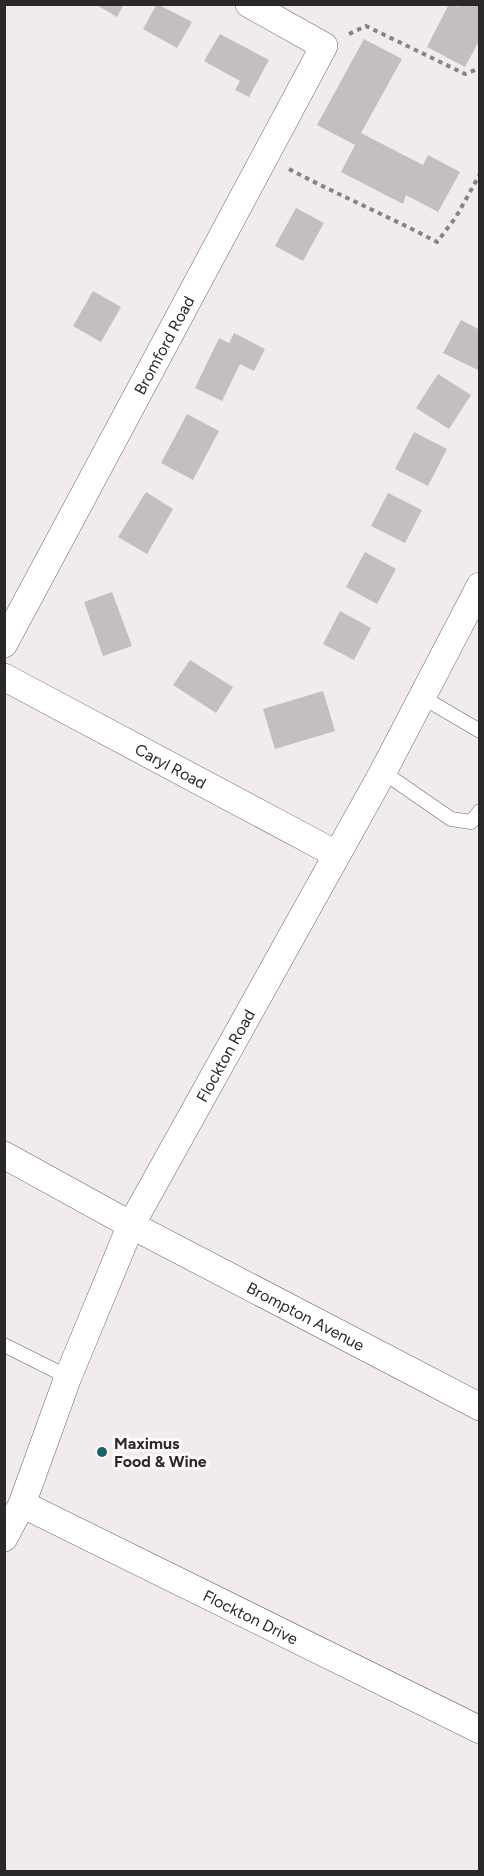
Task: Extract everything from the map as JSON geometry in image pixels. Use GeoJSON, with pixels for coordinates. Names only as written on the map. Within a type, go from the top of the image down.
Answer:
{"type":"FeatureCollection","features":[{"type":"Feature","properties":{"kind":"street"},"geometry":{"type":"LineString","coordinates":[[249,4],[324,46]]}},
{"type":"Feature","properties":{"kind":"street","name":"Bromford Road"},"geometry":{"type":"LineString","coordinates":[[4,644],[324,46]]}},
{"type":"Feature","properties":{"kind":"street","name":"Flockton Road"},"geometry":{"type":"LineString","coordinates":[[4,1538],[22,1504],[68,1377],[131,1225],[383,772],[480,586]]}},
{"type":"Feature","properties":{"kind":"street","name":"Caryl Road"},"geometry":{"type":"LineString","coordinates":[[4,677],[336,854]]}},
{"type":"Feature","properties":{"kind":"street","name":"Brompton Avenue"},"geometry":{"type":"LineString","coordinates":[[4,1155],[131,1225],[480,1407]]}},
{"type":"Feature","properties":{"kind":"street","name":"Flockton Drive"},"geometry":{"type":"LineString","coordinates":[[22,1504],[480,1730]]}},
{"type":"Feature","properties":{"kind":"lane"},"geometry":{"type":"LineString","coordinates":[[422,697],[480,731]]}},
{"type":"Feature","properties":{"kind":"lane"},"geometry":{"type":"LineString","coordinates":[[383,772],[451,819],[471,822],[480,811]]}},
{"type":"Feature","properties":{"kind":"lane"},"geometry":{"type":"LineString","coordinates":[[4,1345],[68,1377]]}},
{"type":"Feature","properties":{"kind":"path"},"geometry":{"type":"LineString","coordinates":[[324,46],[366,26],[465,74],[480,68]]}},
{"type":"Feature","properties":{"kind":"path"},"geometry":{"type":"LineString","coordinates":[[266,155],[344,199],[394,220],[437,242],[456,217],[480,174]]}},
{"type":"Feature","properties":{"kind":"building"},"geometry":{"type":"Polygon","coordinates":[[[95,4],[124,4],[117,17],[95,4]]]}},
{"type":"Feature","properties":{"kind":"building"},"geometry":{"type":"Polygon","coordinates":[[[157,4],[192,22],[177,48],[143,29],[157,4]]]}},
{"type":"Feature","properties":{"kind":"building"},"geometry":{"type":"Polygon","coordinates":[[[449,4],[459,7],[460,4],[480,4],[480,39],[465,67],[427,47],[449,4]]]}},
{"type":"Feature","properties":{"kind":"building"},"geometry":{"type":"Polygon","coordinates":[[[220,34],[269,60],[249,97],[235,90],[240,81],[204,61],[220,34]]]}},
{"type":"Feature","properties":{"kind":"building"},"geometry":{"type":"Polygon","coordinates":[[[364,39],[402,59],[361,133],[423,165],[428,155],[460,172],[438,212],[406,195],[403,204],[341,172],[355,145],[317,125],[364,39]]]}},
{"type":"Feature","properties":{"kind":"building"},"geometry":{"type":"Polygon","coordinates":[[[296,208],[324,223],[303,261],[275,246],[296,208]]]}},
{"type":"Feature","properties":{"kind":"building"},"geometry":{"type":"Polygon","coordinates":[[[93,291],[121,307],[101,342],[73,326],[93,291]]]}},
{"type":"Feature","properties":{"kind":"building"},"geometry":{"type":"Polygon","coordinates":[[[461,320],[480,330],[480,371],[443,353],[461,320]]]}},
{"type":"Feature","properties":{"kind":"building"},"geometry":{"type":"Polygon","coordinates":[[[234,333],[265,349],[254,371],[240,364],[222,401],[195,388],[219,338],[229,343],[234,333]]]}},
{"type":"Feature","properties":{"kind":"building"},"geometry":{"type":"Polygon","coordinates":[[[438,374],[471,395],[449,429],[416,408],[438,374]]]}},
{"type":"Feature","properties":{"kind":"building"},"geometry":{"type":"Polygon","coordinates":[[[187,414],[219,431],[193,480],[161,463],[187,414]]]}},
{"type":"Feature","properties":{"kind":"building"},"geometry":{"type":"Polygon","coordinates":[[[414,432],[447,449],[428,486],[395,469],[414,432]]]}},
{"type":"Feature","properties":{"kind":"building"},"geometry":{"type":"Polygon","coordinates":[[[146,492],[173,509],[147,554],[118,537],[146,492]]]}},
{"type":"Feature","properties":{"kind":"building"},"geometry":{"type":"Polygon","coordinates":[[[388,493],[422,510],[405,543],[371,526],[388,493]]]}},
{"type":"Feature","properties":{"kind":"building"},"geometry":{"type":"Polygon","coordinates":[[[365,552],[396,569],[377,604],[346,587],[365,552]]]}},
{"type":"Feature","properties":{"kind":"building"},"geometry":{"type":"Polygon","coordinates":[[[112,592],[132,646],[103,656],[84,602],[112,592]]]}},
{"type":"Feature","properties":{"kind":"building"},"geometry":{"type":"Polygon","coordinates":[[[340,611],[371,628],[354,660],[323,644],[340,611]]]}},
{"type":"Feature","properties":{"kind":"building"},"geometry":{"type":"Polygon","coordinates":[[[190,660],[233,687],[216,713],[173,685],[190,660]]]}},
{"type":"Feature","properties":{"kind":"building"},"geometry":{"type":"Polygon","coordinates":[[[323,691],[335,731],[275,749],[263,709],[323,691]]]}},
{"type":"Feature","properties":{"kind":"place","name":"Maximus Food & Wine"},"geometry":{"type":"Point","coordinates":[102,1452]}}]}
